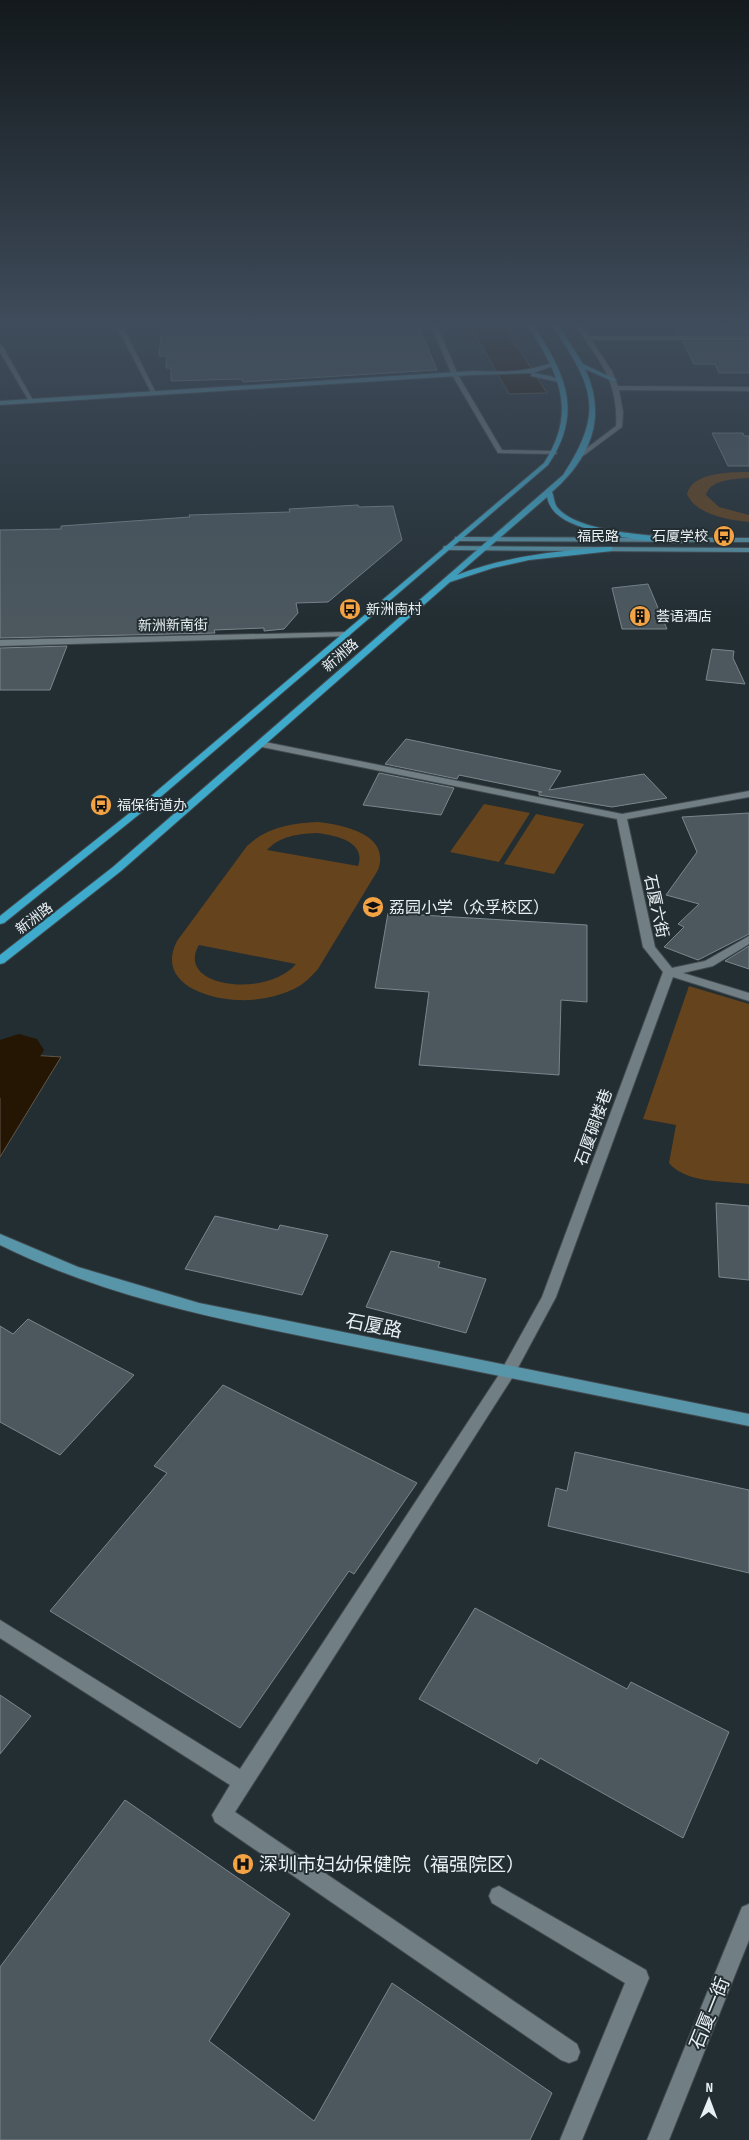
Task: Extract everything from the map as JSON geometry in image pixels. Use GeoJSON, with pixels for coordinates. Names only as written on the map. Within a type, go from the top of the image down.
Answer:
{"type":"FeatureCollection","features":[{"type":"Feature","properties":{"kind":"main road","name":"新洲路"},"geometry":{"type":"LineString","coordinates":[[0,921],[154,798],[534,476],[554,457],[562,423]]}},
{"type":"Feature","properties":{"kind":"main road","name":"新洲路"},"geometry":{"type":"LineString","coordinates":[[0,961],[98,886],[483,548],[549,493],[566,476],[581,455],[592,423]]}},
{"type":"Feature","properties":{"kind":"main road"},"geometry":{"type":"LineString","coordinates":[[568,461],[576,462]]}},
{"type":"Feature","properties":{"kind":"main road"},"geometry":{"type":"LineString","coordinates":[[549,493],[548,500],[552,507],[567,518],[587,526],[619,534],[687,540]]}},
{"type":"Feature","properties":{"kind":"main road"},"geometry":{"type":"LineString","coordinates":[[441,585],[507,561],[569,552],[609,549]]}},
{"type":"Feature","properties":{"kind":"street"},"geometry":{"type":"LineString","coordinates":[[483,423],[500,452],[554,457]]}},
{"type":"Feature","properties":{"kind":"street"},"geometry":{"type":"LineString","coordinates":[[581,455],[619,427],[620,423]]}},
{"type":"Feature","properties":{"kind":"street","name":"福民路"},"geometry":{"type":"LineString","coordinates":[[458,539],[749,540]]}},
{"type":"Feature","properties":{"kind":"street","name":"福民路"},"geometry":{"type":"LineString","coordinates":[[447,548],[749,550]]}},
{"type":"Feature","properties":{"kind":"street","name":"新洲新南街"},"geometry":{"type":"LineString","coordinates":[[0,643],[346,634]]}},
{"type":"Feature","properties":{"kind":"street"},"geometry":{"type":"LineString","coordinates":[[260,744],[622,817],[749,794]]}},
{"type":"Feature","properties":{"kind":"street","name":"石厦六街"},"geometry":{"type":"LineString","coordinates":[[622,817],[649,947],[669,972]]}},
{"type":"Feature","properties":{"kind":"street"},"geometry":{"type":"LineString","coordinates":[[669,972],[709,964],[749,939]]}},
{"type":"Feature","properties":{"kind":"street"},"geometry":{"type":"LineString","coordinates":[[669,972],[749,996]]}},
{"type":"Feature","properties":{"kind":"street","name":"石厦碉楼巷"},"geometry":{"type":"LineString","coordinates":[[569,2052],[222,1815],[509,1371],[549,1297],[669,972]]}},
{"type":"Feature","properties":{"kind":"street","name":"石厦路"},"geometry":{"type":"LineString","coordinates":[[0,1239],[33,1256],[112,1284],[199,1309],[749,1420]]}},
{"type":"Feature","properties":{"kind":"street"},"geometry":{"type":"LineString","coordinates":[[0,1628],[243,1782]]}},
{"type":"Feature","properties":{"kind":"street"},"geometry":{"type":"LineString","coordinates":[[499,1896],[638,1978],[570,2140]]}},
{"type":"Feature","properties":{"kind":"street","name":"石厦一街"},"geometry":{"type":"LineString","coordinates":[[658,2140],[749,1914]]}},
{"type":"Feature","properties":{"kind":"shaded area"},"geometry":{"type":"Polygon","coordinates":[[[732,472],[749,472],[749,478],[718,483],[708,490],[706,495],[719,507],[749,515],[749,522],[723,518],[705,512],[691,501],[687,494],[690,487],[696,481],[704,477],[732,472]]]}},
{"type":"Feature","properties":{"kind":"shaded area"},"geometry":{"type":"Polygon","coordinates":[[[484,804],[530,813],[499,862],[450,852],[484,804]]]}},
{"type":"Feature","properties":{"kind":"shaded area"},"geometry":{"type":"Polygon","coordinates":[[[536,814],[584,824],[554,874],[504,864],[536,814]]]}},
{"type":"Feature","properties":{"kind":"shaded area"},"geometry":{"type":"Polygon","coordinates":[[[318,822],[340,826],[362,834],[378,848],[380,858],[378,870],[318,969],[294,989],[260,999],[225,999],[199,992],[187,986],[178,977],[173,967],[172,955],[177,941],[247,846],[271,830],[289,825],[318,822]],[[316,833],[296,835],[283,839],[267,850],[358,866],[360,857],[353,845],[331,835],[316,833]],[[199,945],[195,959],[199,971],[211,979],[227,983],[265,982],[282,975],[296,964],[199,945]]]}},
{"type":"Feature","properties":{"kind":"shaded area"},"geometry":{"type":"Polygon","coordinates":[[[689,986],[749,1004],[749,1184],[695,1178],[676,1170],[669,1163],[676,1125],[643,1119],[689,986]]]}},
{"type":"Feature","properties":{"kind":"shaded area"},"geometry":{"type":"Polygon","coordinates":[[[0,1053],[61,1057],[0,1157],[0,1053]]]}},
{"type":"Feature","properties":{"kind":"building"},"geometry":{"type":"Polygon","coordinates":[[[712,433],[743,433],[744,436],[749,436],[749,466],[728,466],[712,433]]]}},
{"type":"Feature","properties":{"kind":"building"},"geometry":{"type":"Polygon","coordinates":[[[358,505],[359,507],[393,506],[402,540],[328,602],[296,603],[298,613],[284,629],[264,631],[264,628],[214,630],[215,633],[0,638],[0,530],[61,529],[61,526],[190,517],[189,515],[290,512],[289,509],[358,505]]]}},
{"type":"Feature","properties":{"kind":"building","name":"荟语酒店"},"geometry":{"type":"Polygon","coordinates":[[[648,584],[667,629],[622,629],[612,588],[648,584]]]}},
{"type":"Feature","properties":{"kind":"building"},"geometry":{"type":"Polygon","coordinates":[[[67,646],[50,690],[0,690],[0,648],[67,646]]]}},
{"type":"Feature","properties":{"kind":"building"},"geometry":{"type":"Polygon","coordinates":[[[712,649],[734,651],[733,658],[745,684],[706,680],[712,649]]]}},
{"type":"Feature","properties":{"kind":"building"},"geometry":{"type":"Polygon","coordinates":[[[406,739],[561,771],[549,790],[644,774],[667,798],[612,807],[539,795],[539,792],[542,792],[459,775],[457,779],[385,764],[406,739]]]}},
{"type":"Feature","properties":{"kind":"building"},"geometry":{"type":"Polygon","coordinates":[[[379,773],[454,788],[441,815],[363,805],[379,773]]]}},
{"type":"Feature","properties":{"kind":"building"},"geometry":{"type":"Polygon","coordinates":[[[749,813],[749,934],[698,960],[664,947],[684,927],[678,924],[699,904],[666,895],[697,852],[682,817],[749,813]]]}},
{"type":"Feature","properties":{"kind":"building"},"geometry":{"type":"Polygon","coordinates":[[[388,913],[587,925],[587,1002],[561,1000],[559,1075],[419,1065],[429,992],[375,988],[388,913]]]}},
{"type":"Feature","properties":{"kind":"building"},"geometry":{"type":"Polygon","coordinates":[[[749,946],[749,969],[725,961],[749,946]]]}},
{"type":"Feature","properties":{"kind":"building"},"geometry":{"type":"Polygon","coordinates":[[[716,1203],[749,1206],[749,1280],[719,1277],[716,1203]]]}},
{"type":"Feature","properties":{"kind":"building"},"geometry":{"type":"Polygon","coordinates":[[[215,1216],[278,1230],[280,1225],[328,1235],[302,1295],[185,1269],[215,1216]]]}},
{"type":"Feature","properties":{"kind":"building"},"geometry":{"type":"Polygon","coordinates":[[[391,1251],[440,1262],[438,1267],[486,1279],[466,1333],[366,1307],[391,1251]]]}},
{"type":"Feature","properties":{"kind":"building"},"geometry":{"type":"Polygon","coordinates":[[[28,1319],[134,1375],[60,1455],[0,1422],[0,1326],[13,1334],[28,1319]]]}},
{"type":"Feature","properties":{"kind":"building"},"geometry":{"type":"Polygon","coordinates":[[[223,1385],[417,1483],[354,1574],[349,1571],[240,1728],[50,1611],[167,1473],[154,1466],[223,1385]]]}},
{"type":"Feature","properties":{"kind":"building"},"geometry":{"type":"Polygon","coordinates":[[[575,1452],[749,1490],[749,1573],[548,1526],[556,1488],[567,1491],[575,1452]]]}},
{"type":"Feature","properties":{"kind":"building"},"geometry":{"type":"Polygon","coordinates":[[[475,1608],[627,1689],[631,1682],[729,1732],[683,1838],[540,1758],[537,1764],[419,1699],[475,1608]]]}},
{"type":"Feature","properties":{"kind":"building"},"geometry":{"type":"Polygon","coordinates":[[[0,1695],[31,1716],[0,1754],[0,1695]]]}},
{"type":"Feature","properties":{"kind":"building"},"geometry":{"type":"Polygon","coordinates":[[[125,1800],[290,1914],[209,2041],[314,2121],[392,1983],[552,2093],[530,2140],[0,2140],[0,1967],[125,1800]]]}},
{"type":"Feature","properties":{"kind":"waterway"},"geometry":{"type":"LineString","coordinates":[[0,1081],[19,1050]]}},
{"type":"Feature","properties":{"kind":"place","name":"石厦学校"},"geometry":{"type":"Point","coordinates":[724,536]}},
{"type":"Feature","properties":{"kind":"place","name":"新洲南村"},"geometry":{"type":"Point","coordinates":[350,609]}},
{"type":"Feature","properties":{"kind":"place","name":"荟语酒店"},"geometry":{"type":"Point","coordinates":[640,616]}},
{"type":"Feature","properties":{"kind":"place","name":"福保街道办"},"geometry":{"type":"Point","coordinates":[101,805]}},
{"type":"Feature","properties":{"kind":"place","name":"荔园小学（众孚校区）"},"geometry":{"type":"Point","coordinates":[373,907]}},
{"type":"Feature","properties":{"kind":"place","name":"深圳市妇幼保健院（福强院区）"},"geometry":{"type":"Point","coordinates":[243,1864]}}]}
